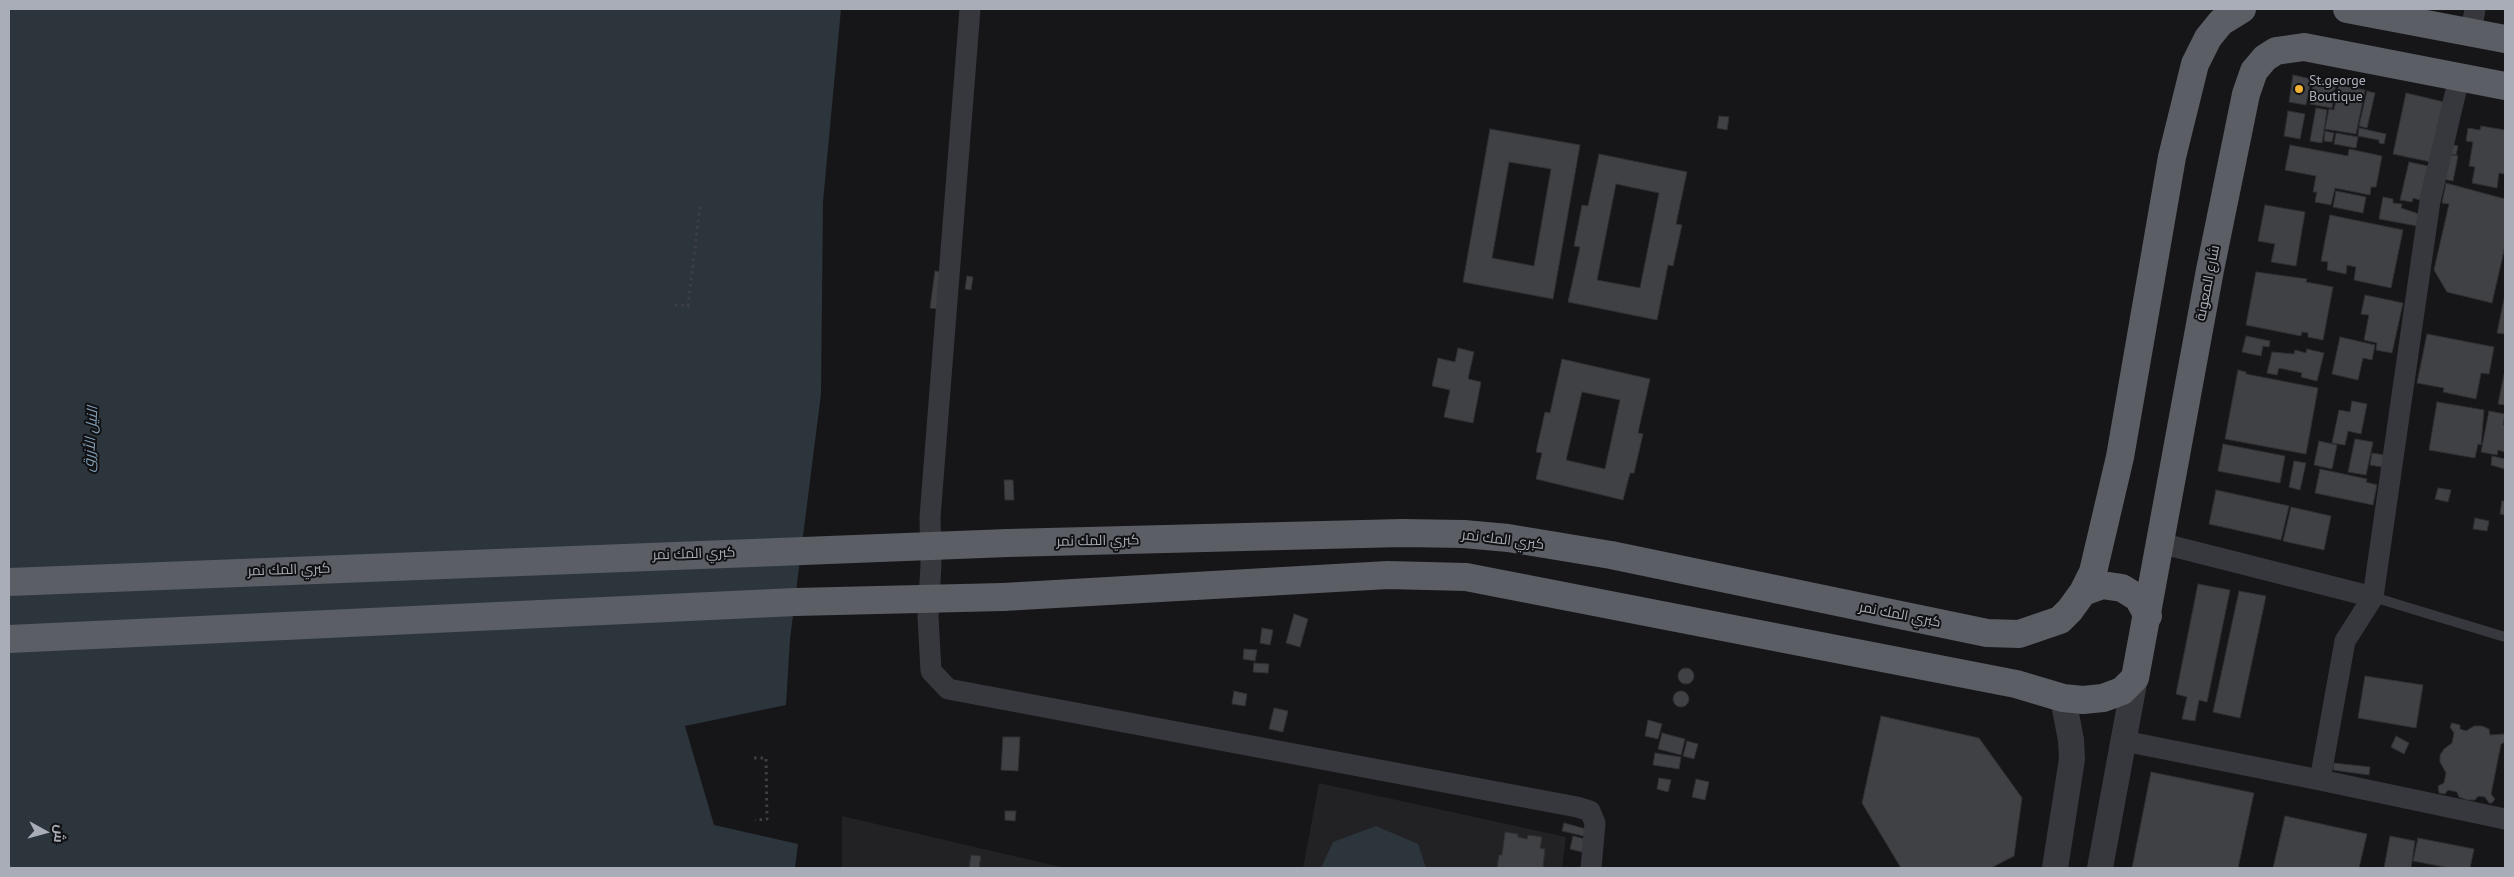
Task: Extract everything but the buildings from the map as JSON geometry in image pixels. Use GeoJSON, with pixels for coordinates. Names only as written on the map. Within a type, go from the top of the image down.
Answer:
{"type":"FeatureCollection","features":[{"type":"Feature","properties":{"kind":"highway","name":"كبري المك نمر"},"geometry":{"type":"LineString","coordinates":[[9,582],[1008,543],[1402,533],[1464,534],[1508,538],[1611,555],[1823,601],[2002,634],[2019,634],[2060,620],[2083,592],[2094,572],[2120,457],[2172,157],[2195,64],[2208,38],[2221,22],[2236,9]]}},
{"type":"Feature","properties":{"kind":"highway"},"geometry":{"type":"LineString","coordinates":[[2356,10],[2473,21],[2505,39]]}},
{"type":"Feature","properties":{"kind":"highway","name":"شارع المعونة"},"geometry":{"type":"LineString","coordinates":[[2135,678],[2148,616],[2210,270],[2246,94],[2254,71],[2264,58],[2276,51],[2304,47],[2505,86]]}},
{"type":"Feature","properties":{"kind":"highway"},"geometry":{"type":"LineString","coordinates":[[9,638],[795,602],[1003,597],[1388,575],[1466,577],[2016,684],[2064,698],[2083,700],[2103,698],[2122,691],[2135,678]]}},
{"type":"Feature","properties":{"kind":"highway"},"geometry":{"type":"LineString","coordinates":[[2083,592],[2102,585],[2122,588],[2138,598],[2148,616]]}},
{"type":"Feature","properties":{"kind":"street"},"geometry":{"type":"LineString","coordinates":[[970,9],[930,517],[932,565],[928,616],[931,671],[948,689],[1577,807],[1590,811],[1595,823],[1591,868]]}},
{"type":"Feature","properties":{"kind":"street"},"geometry":{"type":"LineString","coordinates":[[2320,780],[2345,641],[2373,597],[2430,201],[2460,78]]}},
{"type":"Feature","properties":{"kind":"street"},"geometry":{"type":"LineString","coordinates":[[2160,542],[2373,597]]}},
{"type":"Feature","properties":{"kind":"street"},"geometry":{"type":"LineString","coordinates":[[2100,868],[2135,678]]}},
{"type":"Feature","properties":{"kind":"street"},"geometry":{"type":"LineString","coordinates":[[2055,868],[2072,759],[2064,698]]}},
{"type":"Feature","properties":{"kind":"street"},"geometry":{"type":"LineString","coordinates":[[2124,741],[2505,819]]}},
{"type":"Feature","properties":{"kind":"lane"},"geometry":{"type":"LineString","coordinates":[[2373,597],[2505,638]]}},
{"type":"Feature","properties":{"kind":"path"},"geometry":{"type":"LineString","coordinates":[[675,305],[688,306],[700,206]]}},
{"type":"Feature","properties":{"kind":"path"},"geometry":{"type":"LineString","coordinates":[[754,758],[766,758],[767,820],[755,820]]}},
{"type":"Feature","properties":{"kind":"shaded area"},"geometry":{"type":"Polygon","coordinates":[[[1319,783],[1566,837],[1562,868],[1303,868],[1319,783]]]}},
{"type":"Feature","properties":{"kind":"shaded area"},"geometry":{"type":"Polygon","coordinates":[[[842,816],[1065,868],[842,868],[842,816]]]}},
{"type":"Feature","properties":{"kind":"water","name":"النيل الأزرق"},"geometry":{"type":"Polygon","coordinates":[[[9,9],[841,9],[823,202],[821,394],[790,639],[786,705],[685,726],[714,825],[798,844],[795,868],[9,868],[9,9]]]}},
{"type":"Feature","properties":{"kind":"water"},"geometry":{"type":"Polygon","coordinates":[[[1376,826],[1418,844],[1426,868],[1321,868],[1333,842],[1376,826]]]}},
{"type":"Feature","properties":{"kind":"place","name":"St.george Boutique"},"geometry":{"type":"Point","coordinates":[2299,89]}}]}
